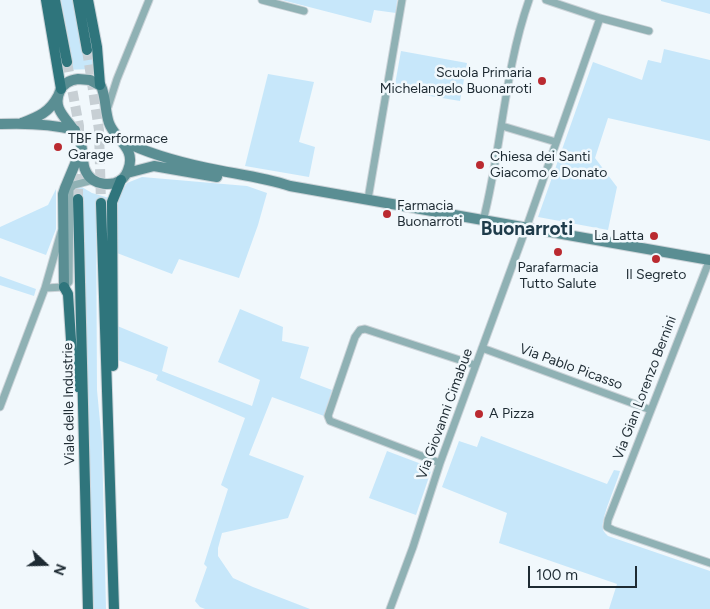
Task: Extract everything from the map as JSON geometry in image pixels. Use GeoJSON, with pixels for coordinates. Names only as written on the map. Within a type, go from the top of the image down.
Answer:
{"type":"FeatureCollection","features":[{"type":"Feature","properties":{"kind":"main road"},"geometry":{"type":"LineString","coordinates":[[46,0],[59,93]]}},
{"type":"Feature","properties":{"kind":"main road"},"geometry":{"type":"LineString","coordinates":[[55,0],[67,62]]}},
{"type":"Feature","properties":{"kind":"main road"},"geometry":{"type":"LineString","coordinates":[[78,0],[87,50]]}},
{"type":"Feature","properties":{"kind":"main road"},"geometry":{"type":"LineString","coordinates":[[88,0],[97,47],[101,86]]}},
{"type":"Feature","properties":{"kind":"main road"},"geometry":{"type":"LineString","coordinates":[[108,426],[112,406],[112,202],[124,176]]}},
{"type":"Feature","properties":{"kind":"main road","name":"Viale delle Industrie"},"geometry":{"type":"LineString","coordinates":[[78,199],[88,609]]}},
{"type":"Feature","properties":{"kind":"main road"},"geometry":{"type":"LineString","coordinates":[[101,203],[114,609]]}},
{"type":"Feature","properties":{"kind":"main road"},"geometry":{"type":"LineString","coordinates":[[64,287],[68,294],[72,355],[83,417]]}},
{"type":"Feature","properties":{"kind":"street"},"geometry":{"type":"LineString","coordinates":[[106,112],[117,78],[148,0]]}},
{"type":"Feature","properties":{"kind":"street"},"geometry":{"type":"LineString","coordinates":[[262,0],[304,11]]}},
{"type":"Feature","properties":{"kind":"street"},"geometry":{"type":"LineString","coordinates":[[368,199],[402,0]]}},
{"type":"Feature","properties":{"kind":"street"},"geometry":{"type":"LineString","coordinates":[[483,221],[516,42],[529,0]]}},
{"type":"Feature","properties":{"kind":"street"},"geometry":{"type":"LineString","coordinates":[[546,0],[600,18],[649,31]]}},
{"type":"Feature","properties":{"kind":"street","name":"Via Giovanni Cimabue"},"geometry":{"type":"LineString","coordinates":[[390,609],[413,547],[440,463],[600,18]]}},
{"type":"Feature","properties":{"kind":"street"},"geometry":{"type":"LineString","coordinates":[[18,124],[44,114],[68,82],[78,79],[90,80],[101,86],[111,85],[117,78]]}},
{"type":"Feature","properties":{"kind":"street"},"geometry":{"type":"LineString","coordinates":[[101,86],[111,127],[123,141],[130,159],[124,176]]}},
{"type":"Feature","properties":{"kind":"street"},"geometry":{"type":"LineString","coordinates":[[59,93],[58,106],[80,138],[84,169],[93,180],[105,184],[117,182],[124,176],[154,166],[270,186],[290,186]]}},
{"type":"Feature","properties":{"kind":"street"},"geometry":{"type":"LineString","coordinates":[[0,124],[58,126],[75,130]]}},
{"type":"Feature","properties":{"kind":"street"},"geometry":{"type":"LineString","coordinates":[[502,126],[556,142]]}},
{"type":"Feature","properties":{"kind":"street"},"geometry":{"type":"LineString","coordinates":[[123,141],[207,168],[272,180],[290,186],[710,259]]}},
{"type":"Feature","properties":{"kind":"street"},"geometry":{"type":"LineString","coordinates":[[64,287],[63,224],[65,188],[82,146]]}},
{"type":"Feature","properties":{"kind":"street"},"geometry":{"type":"LineString","coordinates":[[64,287],[70,279],[70,189],[74,185],[93,180]]}},
{"type":"Feature","properties":{"kind":"street"},"geometry":{"type":"LineString","coordinates":[[0,407],[45,288],[63,224]]}},
{"type":"Feature","properties":{"kind":"street","name":"Via Gian Lorenzo Bernini"},"geometry":{"type":"LineString","coordinates":[[710,259],[608,520],[607,527],[710,563]]}},
{"type":"Feature","properties":{"kind":"street"},"geometry":{"type":"LineString","coordinates":[[45,288],[64,287]]}},
{"type":"Feature","properties":{"kind":"street"},"geometry":{"type":"LineString","coordinates":[[440,463],[330,421],[328,416],[355,337],[360,330],[365,330],[475,365]]}},
{"type":"Feature","properties":{"kind":"street","name":"Via Pablo Picasso"},"geometry":{"type":"LineString","coordinates":[[482,348],[651,410]]}},
{"type":"Feature","properties":{"kind":"shaded area"},"geometry":{"type":"Polygon","coordinates":[[[61,0],[73,0],[83,54],[96,52],[95,69],[62,70],[61,66],[73,64],[61,0]]]}},
{"type":"Feature","properties":{"kind":"shaded area"},"geometry":{"type":"Polygon","coordinates":[[[282,0],[397,0],[396,13],[374,10],[371,23],[282,0]]]}},
{"type":"Feature","properties":{"kind":"shaded area"},"geometry":{"type":"Polygon","coordinates":[[[710,0],[710,14],[661,1],[710,0]]]}},
{"type":"Feature","properties":{"kind":"shaded area"},"geometry":{"type":"Polygon","coordinates":[[[664,49],[710,60],[710,141],[608,118],[595,158],[617,187],[608,230],[538,217],[593,62],[642,80],[648,60],[661,63],[664,49]]]}},
{"type":"Feature","properties":{"kind":"shaded area"},"geometry":{"type":"Polygon","coordinates":[[[401,51],[467,63],[460,101],[394,90],[401,51]]]}},
{"type":"Feature","properties":{"kind":"shaded area"},"geometry":{"type":"Polygon","coordinates":[[[268,74],[314,82],[299,142],[315,147],[309,177],[245,166],[268,74]]]}},
{"type":"Feature","properties":{"kind":"shaded area"},"geometry":{"type":"Polygon","coordinates":[[[142,177],[247,186],[267,193],[239,278],[179,259],[172,274],[117,253],[117,199],[127,183],[142,177]]]}},
{"type":"Feature","properties":{"kind":"shaded area"},"geometry":{"type":"Polygon","coordinates":[[[80,186],[92,193],[109,198],[109,200],[96,201],[97,390],[102,443],[106,609],[93,609],[83,197],[70,196],[80,186]]]}},
{"type":"Feature","properties":{"kind":"shaded area"},"geometry":{"type":"Polygon","coordinates":[[[56,189],[56,229],[46,255],[0,238],[0,227],[48,205],[56,189]]]}},
{"type":"Feature","properties":{"kind":"shaded area"},"geometry":{"type":"Polygon","coordinates":[[[0,276],[36,289],[34,296],[0,285],[0,276]]]}},
{"type":"Feature","properties":{"kind":"shaded area"},"geometry":{"type":"Polygon","coordinates":[[[240,309],[283,327],[282,341],[309,347],[300,378],[332,390],[324,416],[272,397],[249,455],[304,476],[288,518],[222,533],[218,556],[233,578],[310,609],[205,609],[200,607],[195,601],[207,567],[204,564],[228,489],[221,485],[245,418],[156,380],[158,375],[115,359],[115,325],[168,347],[162,371],[252,406],[260,380],[218,362],[240,309]]]}},
{"type":"Feature","properties":{"kind":"shaded area"},"geometry":{"type":"Polygon","coordinates":[[[481,436],[607,484],[614,470],[620,471],[604,518],[604,532],[608,536],[710,571],[710,609],[609,609],[617,584],[499,543],[507,513],[442,487],[459,441],[477,447],[481,436]]]}},
{"type":"Feature","properties":{"kind":"shaded area"},"geometry":{"type":"Polygon","coordinates":[[[387,451],[424,465],[431,471],[416,515],[369,498],[387,451]]]}},
{"type":"Feature","properties":{"kind":"tunnel"},"geometry":{"type":"LineString","coordinates":[[87,50],[99,130],[101,203]]}},
{"type":"Feature","properties":{"kind":"tunnel"},"geometry":{"type":"LineString","coordinates":[[67,62],[79,126],[79,140]]}},
{"type":"Feature","properties":{"kind":"tunnel"},"geometry":{"type":"LineString","coordinates":[[78,157],[78,199]]}},
{"type":"Feature","properties":{"kind":"place","name":"Scuola Primaria Michelangelo Buonarroti"},"geometry":{"type":"Point","coordinates":[542,81]}},
{"type":"Feature","properties":{"kind":"place","name":"TBF Performace Garage"},"geometry":{"type":"Point","coordinates":[58,147]}},
{"type":"Feature","properties":{"kind":"place","name":"Chiesa dei Santi Giacomo e Donato"},"geometry":{"type":"Point","coordinates":[480,165]}},
{"type":"Feature","properties":{"kind":"place","name":"Farmacia Buonarroti"},"geometry":{"type":"Point","coordinates":[387,214]}},
{"type":"Feature","properties":{"kind":"place","name":"La Latta"},"geometry":{"type":"Point","coordinates":[654,236]}},
{"type":"Feature","properties":{"kind":"place","name":"Parafarmacia Tutto Salute"},"geometry":{"type":"Point","coordinates":[558,252]}},
{"type":"Feature","properties":{"kind":"place","name":"Il Segreto"},"geometry":{"type":"Point","coordinates":[656,259]}},
{"type":"Feature","properties":{"kind":"place","name":"A Pizza"},"geometry":{"type":"Point","coordinates":[479,414]}},
{"type":"Feature","properties":{"kind":"district","name":"Buonarroti"},"geometry":{"type":"Point","coordinates":[527,229]}}]}
